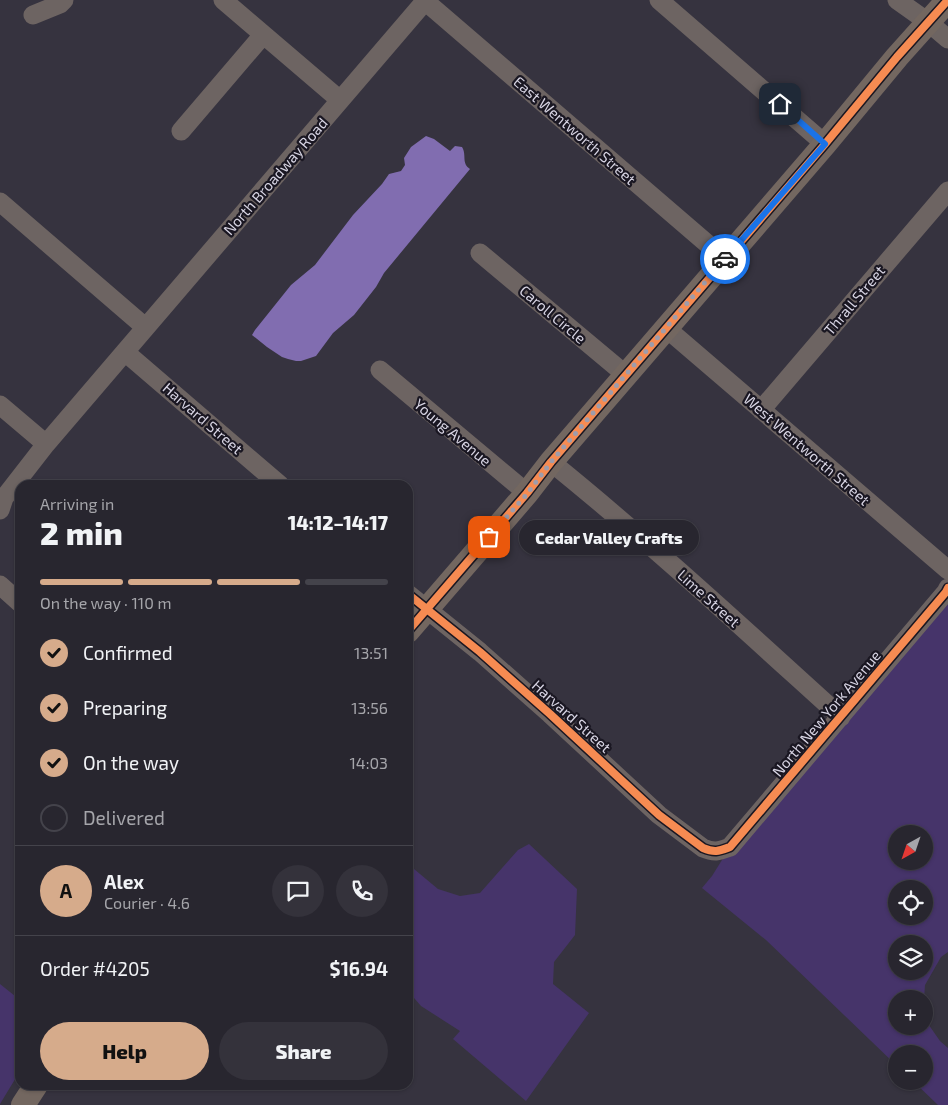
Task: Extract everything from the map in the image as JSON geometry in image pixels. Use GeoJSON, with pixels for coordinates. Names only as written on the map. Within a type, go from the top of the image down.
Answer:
{"type":"FeatureCollection","features":[{"type":"Feature","properties":{"kind":"main road"},"geometry":{"type":"LineString","coordinates":[[413,625],[527,494],[551,462],[825,144],[897,57],[948,0]]}},
{"type":"Feature","properties":{"kind":"main road"},"geometry":{"type":"LineString","coordinates":[[23,1105],[33,1090]]}},
{"type":"Feature","properties":{"kind":"street"},"geometry":{"type":"LineString","coordinates":[[33,15],[60,4],[64,0]]}},
{"type":"Feature","properties":{"kind":"street"},"geometry":{"type":"LineString","coordinates":[[223,0],[340,100]]}},
{"type":"Feature","properties":{"kind":"street"},"geometry":{"type":"LineString","coordinates":[[659,0],[825,144]]}},
{"type":"Feature","properties":{"kind":"street"},"geometry":{"type":"LineString","coordinates":[[897,0],[948,39]]}},
{"type":"Feature","properties":{"kind":"street","name":"North Broadway Road"},"geometry":{"type":"LineString","coordinates":[[46,444],[426,1]]}},
{"type":"Feature","properties":{"kind":"street","name":"East Wentworth Street"},"geometry":{"type":"LineString","coordinates":[[426,1],[725,259]]}},
{"type":"Feature","properties":{"kind":"street"},"geometry":{"type":"LineString","coordinates":[[181,131],[263,35]]}},
{"type":"Feature","properties":{"kind":"street","name":"Thrall Street"},"geometry":{"type":"LineString","coordinates":[[761,410],[948,191]]}},
{"type":"Feature","properties":{"kind":"street"},"geometry":{"type":"LineString","coordinates":[[0,202],[145,327]]}},
{"type":"Feature","properties":{"kind":"street","name":"Caroll Circle"},"geometry":{"type":"LineString","coordinates":[[480,253],[626,375]]}},
{"type":"Feature","properties":{"kind":"street","name":"West Wentworth Street"},"geometry":{"type":"LineString","coordinates":[[666,328],[948,570]]}},
{"type":"Feature","properties":{"kind":"street","name":"Harvard Street"},"geometry":{"type":"LineString","coordinates":[[126,352],[274,480]]}},
{"type":"Feature","properties":{"kind":"street","name":"Young Avenue"},"geometry":{"type":"LineString","coordinates":[[380,370],[527,494]]}},
{"type":"Feature","properties":{"kind":"street"},"geometry":{"type":"LineString","coordinates":[[0,405],[46,444],[18,480]]}},
{"type":"Feature","properties":{"kind":"street","name":"Lime Street"},"geometry":{"type":"LineString","coordinates":[[551,462],[661,554],[841,717]]}},
{"type":"Feature","properties":{"kind":"street"},"geometry":{"type":"LineString","coordinates":[[0,510],[4,498],[15,484]]}},
{"type":"Feature","properties":{"kind":"street"},"geometry":{"type":"LineString","coordinates":[[0,585],[15,598]]}},
{"type":"Feature","properties":{"kind":"street","name":"North New York Avenue"},"geometry":{"type":"LineString","coordinates":[[721,851],[730,847],[948,588]]}},
{"type":"Feature","properties":{"kind":"street","name":"Harvard Street"},"geometry":{"type":"LineString","coordinates":[[413,598],[480,652],[660,815],[704,848],[712,851],[721,851]]}},
{"type":"Feature","properties":{"kind":"shaded area"},"geometry":{"type":"Polygon","coordinates":[[[426,136],[434,139],[450,151],[455,146],[462,147],[465,162],[470,169],[384,273],[376,287],[354,315],[333,333],[316,356],[301,361],[282,357],[252,335],[291,285],[315,265],[353,215],[389,174],[401,171],[405,165],[404,158],[411,147],[426,136]]]}},
{"type":"Feature","properties":{"kind":"shaded area"},"geometry":{"type":"Polygon","coordinates":[[[948,588],[948,952],[941,957],[933,971],[933,935],[888,935],[888,980],[928,980],[925,990],[888,990],[888,1035],[933,1035],[933,1031],[948,1048],[948,1105],[938,1105],[922,1090],[933,1090],[933,1045],[888,1045],[888,1057],[766,940],[702,888],[727,852],[948,588]]]}},
{"type":"Feature","properties":{"kind":"shaded area"},"geometry":{"type":"Polygon","coordinates":[[[529,844],[577,889],[575,935],[554,962],[553,984],[589,1013],[526,1101],[453,1039],[460,1031],[421,1006],[413,997],[413,868],[438,889],[460,896],[480,893],[518,850],[529,844]]]}},
{"type":"Feature","properties":{"kind":"shaded area"},"geometry":{"type":"Polygon","coordinates":[[[0,984],[15,996],[15,1079],[0,1104],[0,984]]]}},
{"type":"Feature","properties":{"kind":"cycle path"},"geometry":{"type":"LineString","coordinates":[[413,625],[825,144],[897,57],[948,0]]}},
{"type":"Feature","properties":{"kind":"cycle path"},"geometry":{"type":"LineString","coordinates":[[413,598],[480,652],[659,815],[703,848],[714,851],[730,847],[948,588]]}},
{"type":"Feature","properties":{"kind":"way so far"},"geometry":{"type":"LineString","coordinates":[[489,537],[725,259]]}},
{"type":"Feature","properties":{"kind":"place","name":"Cedar Valley Crafts"},"geometry":{"type":"Point","coordinates":[489,537]}},
{"type":"Feature","properties":{"kind":"route"},"geometry":{"type":"LineString","coordinates":[[725,259],[825,144],[780,104]]}}]}
